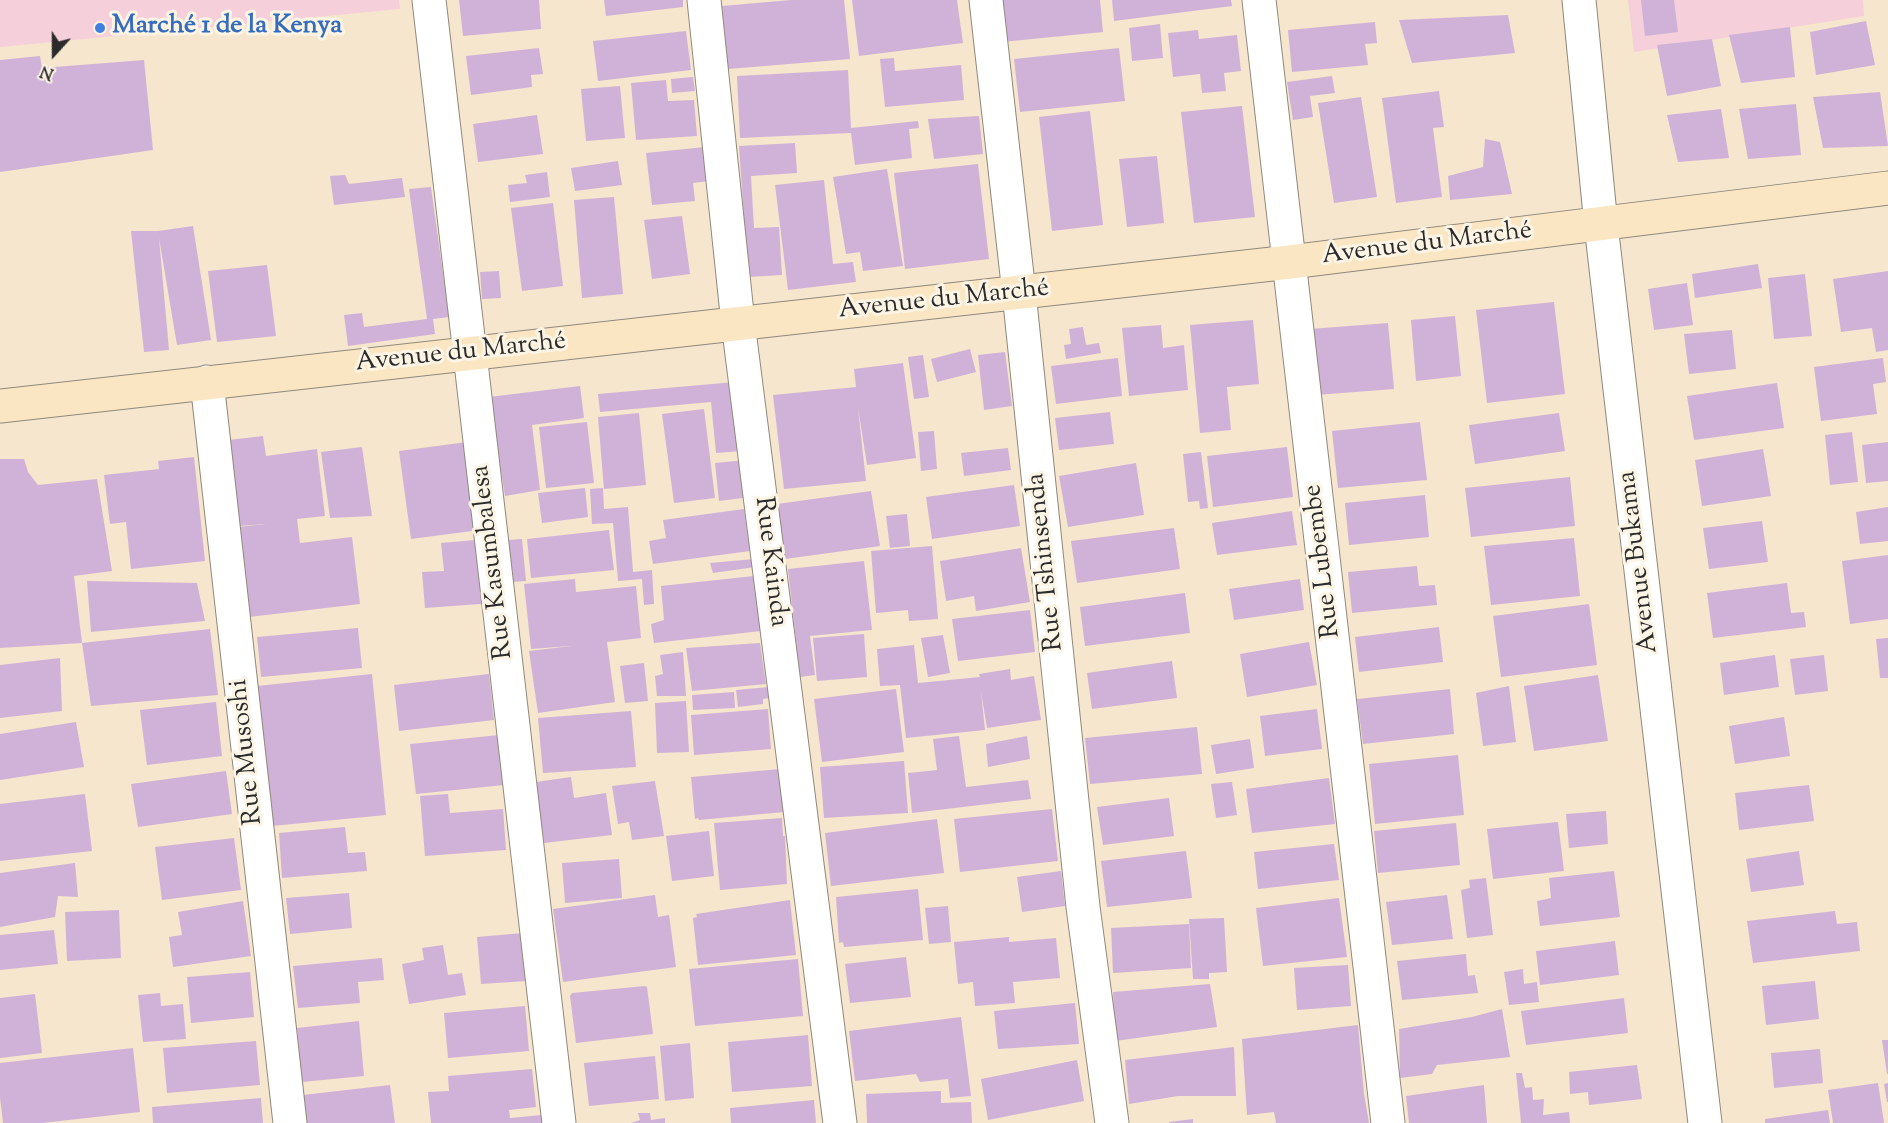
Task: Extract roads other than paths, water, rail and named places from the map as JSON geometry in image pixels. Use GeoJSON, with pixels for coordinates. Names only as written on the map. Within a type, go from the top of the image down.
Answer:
{"type":"FeatureCollection","features":[{"type":"Feature","properties":{"kind":"street","name":"Rue Kasumbalesa"},"geometry":{"type":"LineString","coordinates":[[429,0],[559,1123]]}},
{"type":"Feature","properties":{"kind":"street","name":"Rue Kainda"},"geometry":{"type":"LineString","coordinates":[[704,0],[738,323],[840,1123]]}},
{"type":"Feature","properties":{"kind":"street","name":"Rue Tshinsenda"},"geometry":{"type":"LineString","coordinates":[[986,0],[1083,907],[1112,1123]]}},
{"type":"Feature","properties":{"kind":"street","name":"Rue Lubembe"},"geometry":{"type":"LineString","coordinates":[[1259,0],[1388,1123]]}},
{"type":"Feature","properties":{"kind":"street","name":"Avenue Bukama"},"geometry":{"type":"LineString","coordinates":[[1579,0],[1601,225],[1705,1123]]}},
{"type":"Feature","properties":{"kind":"street","name":"Avenue du Marché"},"geometry":{"type":"LineString","coordinates":[[0,406],[1290,262],[1888,188]]}},
{"type":"Feature","properties":{"kind":"street","name":"Rue Musoshi"},"geometry":{"type":"LineString","coordinates":[[207,382],[290,1123]]}},
{"type":"Feature","properties":{"kind":"place","name":"Marché 1 de la Kenya"},"geometry":{"type":"Point","coordinates":[100,28]}}]}
